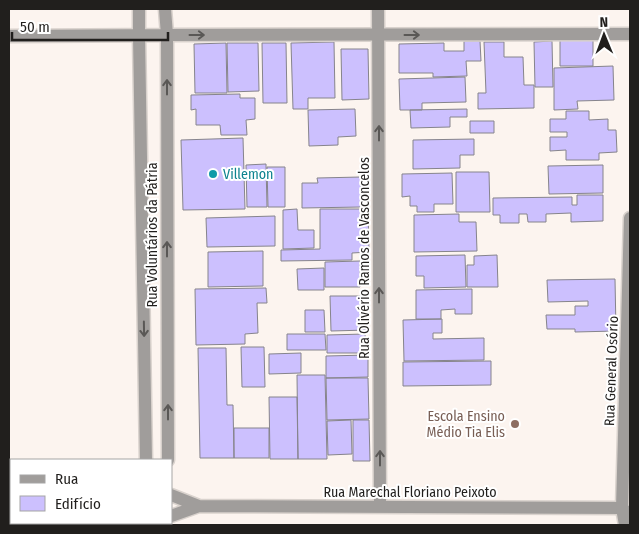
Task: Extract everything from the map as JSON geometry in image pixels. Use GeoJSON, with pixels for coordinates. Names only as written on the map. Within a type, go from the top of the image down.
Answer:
{"type":"FeatureCollection","features":[{"type":"Feature","properties":{"kind":"street","name":"Rua Voluntários da Pátria"},"geometry":{"type":"LineString","coordinates":[[139,9],[146,459]]}},
{"type":"Feature","properties":{"kind":"street","name":"Rua Voluntários da Pátria"},"geometry":{"type":"LineString","coordinates":[[165,9],[167,35],[168,459]]}},
{"type":"Feature","properties":{"kind":"street","name":"Rua Olivério Ramos de Vasconcelos"},"geometry":{"type":"LineString","coordinates":[[378,9],[380,507]]}},
{"type":"Feature","properties":{"kind":"street"},"geometry":{"type":"LineString","coordinates":[[9,36],[630,34]]}},
{"type":"Feature","properties":{"kind":"street","name":"Rua General Osório"},"geometry":{"type":"LineString","coordinates":[[625,525],[630,218]]}},
{"type":"Feature","properties":{"kind":"street"},"geometry":{"type":"LineString","coordinates":[[626,511],[630,491]]}},
{"type":"Feature","properties":{"kind":"street","name":"Rua Marechal Floriano Peixoto"},"geometry":{"type":"LineString","coordinates":[[172,495],[199,506]]}},
{"type":"Feature","properties":{"kind":"street","name":"Rua Marechal Floriano Peixoto"},"geometry":{"type":"LineString","coordinates":[[172,516],[199,506],[626,511]]}},
{"type":"Feature","properties":{"kind":"building"},"geometry":{"type":"Polygon","coordinates":[[[593,39],[593,66],[560,66],[560,40],[593,39]]]}},
{"type":"Feature","properties":{"kind":"building"},"geometry":{"type":"Polygon","coordinates":[[[464,41],[480,41],[481,61],[466,61],[467,76],[433,77],[433,73],[399,73],[399,44],[444,43],[444,51],[464,51],[464,41]]]}},
{"type":"Feature","properties":{"kind":"building"},"geometry":{"type":"Polygon","coordinates":[[[552,41],[553,87],[535,87],[534,42],[552,41]]]}},
{"type":"Feature","properties":{"kind":"building"},"geometry":{"type":"Polygon","coordinates":[[[334,42],[335,98],[308,98],[308,109],[293,109],[291,43],[334,42]]]}},
{"type":"Feature","properties":{"kind":"building"},"geometry":{"type":"Polygon","coordinates":[[[484,42],[504,42],[504,57],[523,57],[524,85],[534,85],[534,108],[478,109],[478,93],[486,93],[484,42]]]}},
{"type":"Feature","properties":{"kind":"building"},"geometry":{"type":"Polygon","coordinates":[[[226,43],[227,93],[195,93],[194,44],[226,43]]]}},
{"type":"Feature","properties":{"kind":"building"},"geometry":{"type":"Polygon","coordinates":[[[227,43],[258,43],[259,91],[228,92],[227,43]]]}},
{"type":"Feature","properties":{"kind":"building"},"geometry":{"type":"Polygon","coordinates":[[[262,43],[286,43],[287,103],[263,103],[262,43]]]}},
{"type":"Feature","properties":{"kind":"building"},"geometry":{"type":"Polygon","coordinates":[[[341,49],[368,49],[369,99],[342,100],[341,49]]]}},
{"type":"Feature","properties":{"kind":"building"},"geometry":{"type":"Polygon","coordinates":[[[613,66],[614,100],[577,101],[578,109],[554,110],[554,68],[613,66]]]}},
{"type":"Feature","properties":{"kind":"building"},"geometry":{"type":"Polygon","coordinates":[[[465,77],[466,102],[422,103],[422,110],[400,110],[399,79],[465,77]]]}},
{"type":"Feature","properties":{"kind":"building"},"geometry":{"type":"Polygon","coordinates":[[[240,94],[240,98],[255,98],[255,119],[246,120],[247,135],[221,135],[220,125],[196,125],[196,109],[191,110],[191,95],[240,94]]]}},
{"type":"Feature","properties":{"kind":"building"},"geometry":{"type":"Polygon","coordinates":[[[355,109],[356,136],[338,137],[338,145],[309,146],[308,110],[355,109]]]}},
{"type":"Feature","properties":{"kind":"building"},"geometry":{"type":"Polygon","coordinates":[[[467,109],[467,117],[450,117],[450,127],[411,128],[410,110],[467,109]]]}},
{"type":"Feature","properties":{"kind":"building"},"geometry":{"type":"Polygon","coordinates":[[[566,111],[589,111],[589,120],[608,119],[608,130],[616,130],[617,152],[599,153],[599,160],[566,160],[566,150],[550,151],[550,137],[567,137],[567,132],[550,132],[550,119],[566,119],[566,111]]]}},
{"type":"Feature","properties":{"kind":"building"},"geometry":{"type":"Polygon","coordinates":[[[470,121],[494,121],[494,133],[470,133],[470,121]]]}},
{"type":"Feature","properties":{"kind":"building","name":"Villemon"},"geometry":{"type":"Polygon","coordinates":[[[243,138],[245,209],[183,210],[181,140],[243,138]]]}},
{"type":"Feature","properties":{"kind":"building"},"geometry":{"type":"Polygon","coordinates":[[[474,139],[474,155],[460,155],[460,168],[413,169],[413,140],[474,139]]]}},
{"type":"Feature","properties":{"kind":"building"},"geometry":{"type":"Polygon","coordinates":[[[266,164],[267,207],[247,207],[246,165],[266,164]]]}},
{"type":"Feature","properties":{"kind":"building"},"geometry":{"type":"Polygon","coordinates":[[[603,165],[603,193],[549,194],[548,166],[603,165]]]}},
{"type":"Feature","properties":{"kind":"building"},"geometry":{"type":"Polygon","coordinates":[[[267,167],[285,167],[285,207],[268,207],[267,167]]]}},
{"type":"Feature","properties":{"kind":"building"},"geometry":{"type":"Polygon","coordinates":[[[456,172],[489,172],[490,212],[456,212],[456,172]]]}},
{"type":"Feature","properties":{"kind":"building"},"geometry":{"type":"Polygon","coordinates":[[[452,173],[453,204],[434,204],[434,212],[417,212],[417,206],[410,206],[410,196],[402,197],[402,174],[452,173]]]}},
{"type":"Feature","properties":{"kind":"building"},"geometry":{"type":"Polygon","coordinates":[[[361,177],[361,207],[302,208],[302,183],[318,183],[317,178],[361,177]]]}},
{"type":"Feature","properties":{"kind":"building"},"geometry":{"type":"Polygon","coordinates":[[[577,195],[603,195],[603,221],[571,222],[571,213],[546,214],[546,222],[528,222],[527,214],[519,214],[519,223],[500,223],[500,215],[493,215],[493,198],[572,197],[572,205],[577,205],[577,195]]]}},
{"type":"Feature","properties":{"kind":"building"},"geometry":{"type":"Polygon","coordinates":[[[297,209],[298,230],[314,230],[314,248],[283,249],[283,210],[297,209]]]}},
{"type":"Feature","properties":{"kind":"building"},"geometry":{"type":"Polygon","coordinates":[[[320,209],[368,209],[369,252],[352,253],[352,260],[281,261],[281,250],[320,249],[320,209]]]}},
{"type":"Feature","properties":{"kind":"building"},"geometry":{"type":"Polygon","coordinates":[[[459,214],[459,222],[476,222],[477,251],[414,252],[414,215],[459,214]]]}},
{"type":"Feature","properties":{"kind":"building"},"geometry":{"type":"Polygon","coordinates":[[[275,216],[275,246],[207,247],[206,218],[275,216]]]}},
{"type":"Feature","properties":{"kind":"building"},"geometry":{"type":"Polygon","coordinates":[[[263,251],[263,286],[208,287],[208,252],[263,251]]]}},
{"type":"Feature","properties":{"kind":"building"},"geometry":{"type":"Polygon","coordinates":[[[465,255],[466,287],[424,288],[424,276],[416,276],[416,256],[465,255]]]}},
{"type":"Feature","properties":{"kind":"building"},"geometry":{"type":"Polygon","coordinates":[[[497,255],[498,287],[467,287],[467,265],[474,265],[474,256],[497,255]]]}},
{"type":"Feature","properties":{"kind":"building"},"geometry":{"type":"Polygon","coordinates":[[[360,261],[360,287],[325,287],[325,262],[360,261]]]}},
{"type":"Feature","properties":{"kind":"building"},"geometry":{"type":"Polygon","coordinates":[[[324,268],[324,290],[298,290],[297,269],[324,268]]]}},
{"type":"Feature","properties":{"kind":"building"},"geometry":{"type":"Polygon","coordinates":[[[615,279],[616,331],[575,332],[575,329],[547,329],[546,315],[575,315],[575,306],[588,306],[588,301],[548,302],[547,280],[615,279]]]}},
{"type":"Feature","properties":{"kind":"building"},"geometry":{"type":"Polygon","coordinates":[[[266,288],[267,303],[257,303],[258,333],[245,334],[245,344],[196,345],[195,289],[266,288]]]}},
{"type":"Feature","properties":{"kind":"building"},"geometry":{"type":"Polygon","coordinates":[[[472,289],[472,314],[455,314],[455,309],[441,310],[441,319],[416,319],[416,290],[472,289]]]}},
{"type":"Feature","properties":{"kind":"building"},"geometry":{"type":"Polygon","coordinates":[[[330,296],[367,296],[368,330],[331,331],[330,296]]]}},
{"type":"Feature","properties":{"kind":"building"},"geometry":{"type":"Polygon","coordinates":[[[305,310],[324,310],[325,332],[305,332],[305,310]]]}},
{"type":"Feature","properties":{"kind":"building"},"geometry":{"type":"Polygon","coordinates":[[[442,319],[442,333],[433,333],[433,339],[484,338],[484,360],[404,361],[403,320],[442,319]]]}},
{"type":"Feature","properties":{"kind":"building"},"geometry":{"type":"Polygon","coordinates":[[[287,334],[325,334],[326,350],[287,350],[287,334]]]}},
{"type":"Feature","properties":{"kind":"building"},"geometry":{"type":"Polygon","coordinates":[[[365,334],[366,353],[327,353],[327,335],[365,334]]]}},
{"type":"Feature","properties":{"kind":"building"},"geometry":{"type":"Polygon","coordinates":[[[241,347],[264,347],[265,387],[242,387],[241,347]]]}},
{"type":"Feature","properties":{"kind":"building"},"geometry":{"type":"Polygon","coordinates":[[[198,348],[226,348],[227,405],[233,405],[234,458],[200,458],[198,348]]]}},
{"type":"Feature","properties":{"kind":"building"},"geometry":{"type":"Polygon","coordinates":[[[301,353],[301,373],[269,374],[269,354],[301,353]]]}},
{"type":"Feature","properties":{"kind":"building"},"geometry":{"type":"Polygon","coordinates":[[[368,355],[368,377],[326,378],[326,356],[368,355]]]}},
{"type":"Feature","properties":{"kind":"building"},"geometry":{"type":"Polygon","coordinates":[[[491,361],[491,385],[403,386],[403,362],[491,361]]]}},
{"type":"Feature","properties":{"kind":"building"},"geometry":{"type":"Polygon","coordinates":[[[297,375],[325,375],[327,459],[298,459],[297,375]]]}},
{"type":"Feature","properties":{"kind":"building"},"geometry":{"type":"Polygon","coordinates":[[[326,378],[368,378],[369,419],[327,420],[326,378]]]}},
{"type":"Feature","properties":{"kind":"building"},"geometry":{"type":"Polygon","coordinates":[[[269,397],[297,397],[298,459],[270,459],[269,397]]]}},
{"type":"Feature","properties":{"kind":"building"},"geometry":{"type":"Polygon","coordinates":[[[351,420],[352,454],[328,455],[327,421],[351,420]]]}},
{"type":"Feature","properties":{"kind":"building"},"geometry":{"type":"Polygon","coordinates":[[[353,420],[369,420],[370,461],[353,461],[353,420]]]}},
{"type":"Feature","properties":{"kind":"building"},"geometry":{"type":"Polygon","coordinates":[[[234,428],[269,428],[269,458],[234,458],[234,428]]]}},
{"type":"Feature","properties":{"kind":"place","name":"Villemon"},"geometry":{"type":"Point","coordinates":[213,174]}},
{"type":"Feature","properties":{"kind":"place","name":"Escola Ensino Médio Tia Elis"},"geometry":{"type":"Point","coordinates":[515,424]}}]}
